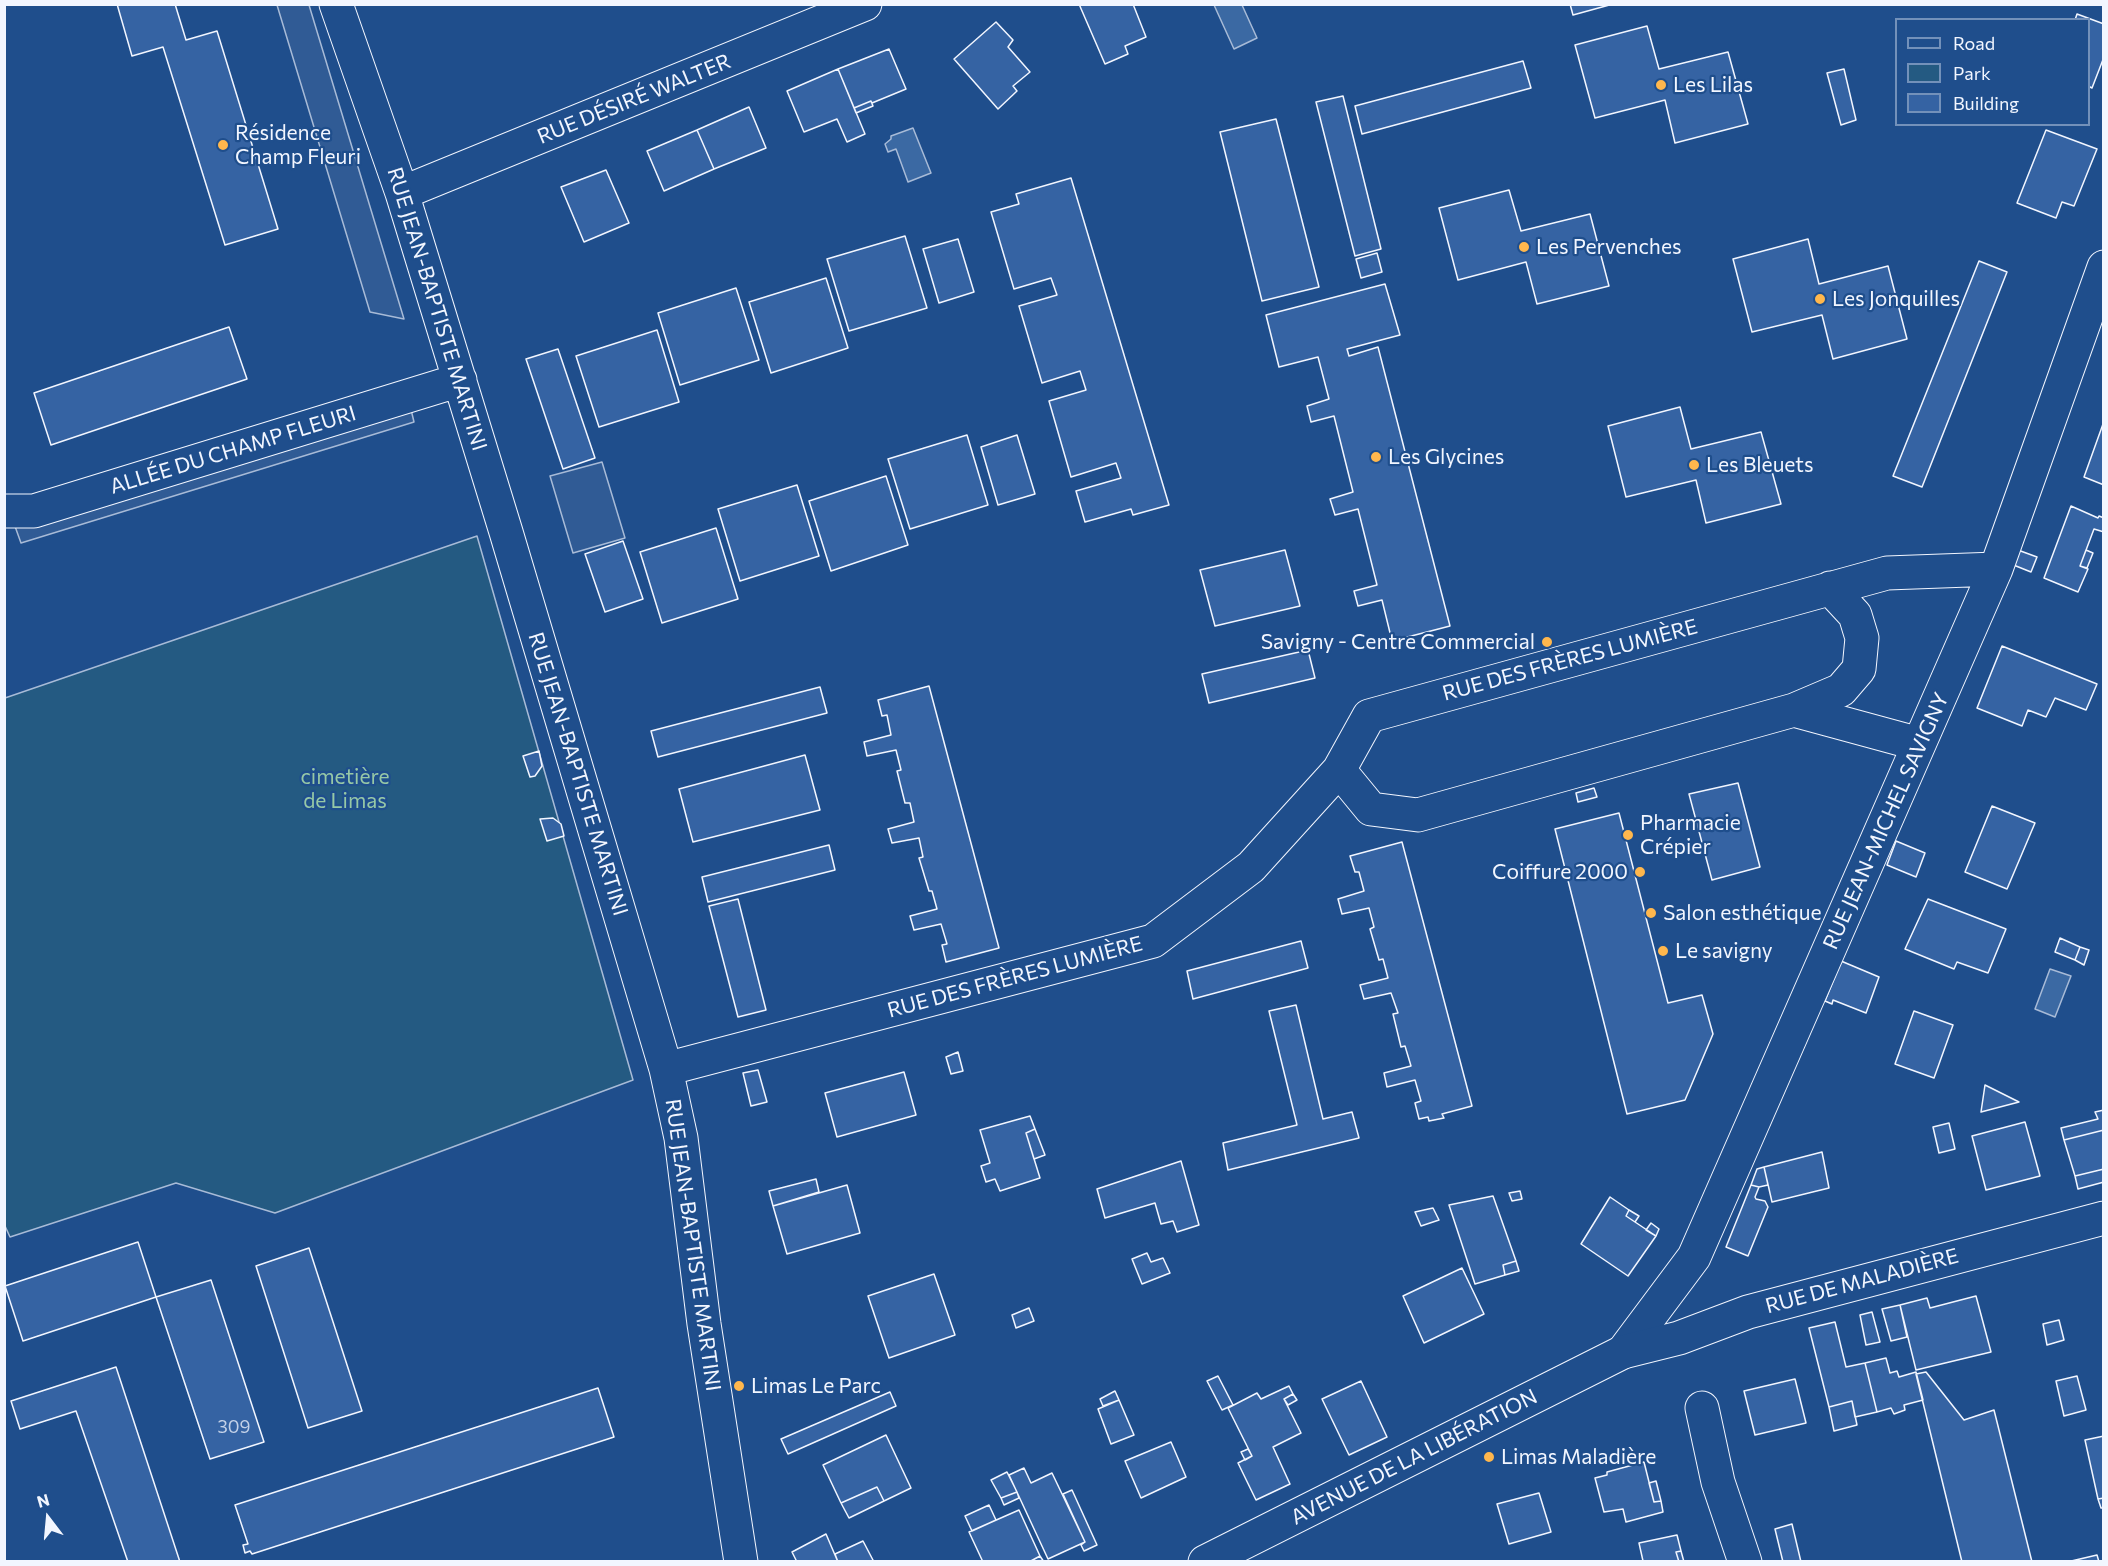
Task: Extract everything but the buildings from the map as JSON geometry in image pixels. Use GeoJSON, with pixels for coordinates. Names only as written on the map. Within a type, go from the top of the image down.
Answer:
{"type":"FeatureCollection","features":[{"type":"Feature","properties":{"kind":"street","name":"RUE JEAN-BAPTISTE MARTINI"},"geometry":{"type":"LineString","coordinates":[[336,4],[402,193],[460,380],[666,1068],[681,1137],[704,1324],[741,1562]]}},
{"type":"Feature","properties":{"kind":"street","name":"RUE DÉSIRÉ WALTER"},"geometry":{"type":"LineString","coordinates":[[402,193],[865,4]]}},
{"type":"Feature","properties":{"kind":"street","name":"RUE JEAN-MICHEL SAVIGNY"},"geometry":{"type":"LineString","coordinates":[[1623,1352],[1694,1257],[1996,569],[2103,267]]}},
{"type":"Feature","properties":{"kind":"street","name":"ALLÉE DU CHAMP FLEURI"},"geometry":{"type":"LineString","coordinates":[[4,511],[34,511],[460,380]]}},
{"type":"Feature","properties":{"kind":"street","name":"RUE DES FRÈRES LUMIÈRE"},"geometry":{"type":"LineString","coordinates":[[666,1068],[1154,941],[1251,867],[1339,770],[1369,716],[1887,573],[1996,569]]}},
{"type":"Feature","properties":{"kind":"street"},"geometry":{"type":"LineString","coordinates":[[1339,770],[1371,809],[1418,815],[1794,710],[1841,690],[1860,669],[1862,638],[1855,615],[1830,588]]}},
{"type":"Feature","properties":{"kind":"street"},"geometry":{"type":"LineString","coordinates":[[1794,710],[1919,744]]}},
{"type":"Feature","properties":{"kind":"street","name":"RUE DE MALADIÈRE"},"geometry":{"type":"LineString","coordinates":[[1623,1352],[1679,1338],[1748,1312],[2103,1218]]}},
{"type":"Feature","properties":{"kind":"street","name":"AVENUE DE LA LIBÉRATION"},"geometry":{"type":"LineString","coordinates":[[1219,1558],[1623,1352]]}},
{"type":"Feature","properties":{"kind":"street"},"geometry":{"type":"LineString","coordinates":[[1702,1408],[1718,1482],[1745,1562]]}},
{"type":"Feature","properties":{"kind":"green space","name":"cimetière de Limas"},"geometry":{"type":"Polygon","coordinates":[[[477,536],[633,1080],[275,1213],[176,1183],[10,1237],[5,1226],[5,698],[477,536]]]}},
{"type":"Feature","properties":{"kind":"shaded area"},"geometry":{"type":"Polygon","coordinates":[[[277,5],[309,5],[404,319],[370,312],[277,5]]]}},
{"type":"Feature","properties":{"kind":"shaded area"},"geometry":{"type":"Polygon","coordinates":[[[1214,5],[1242,5],[1257,38],[1234,49],[1214,5]]]}},
{"type":"Feature","properties":{"kind":"shaded area"},"geometry":{"type":"Polygon","coordinates":[[[913,128],[931,173],[908,182],[896,149],[888,152],[885,144],[891,136],[913,128]]]}},
{"type":"Feature","properties":{"kind":"shaded area"},"geometry":{"type":"Polygon","coordinates":[[[408,397],[414,422],[21,543],[12,518],[408,397]]]}},
{"type":"Feature","properties":{"kind":"shaded area"},"geometry":{"type":"Polygon","coordinates":[[[602,462],[625,538],[573,553],[550,476],[602,462]]]}},
{"type":"Feature","properties":{"kind":"shaded area"},"geometry":{"type":"Polygon","coordinates":[[[2050,969],[2071,976],[2055,1017],[2035,1009],[2050,969]]]}},
{"type":"Feature","properties":{"kind":"place","name":"Les Lilas"},"geometry":{"type":"Point","coordinates":[1661,85]}},
{"type":"Feature","properties":{"kind":"place","name":"Résidence Champ Fleuri"},"geometry":{"type":"Point","coordinates":[223,145]}},
{"type":"Feature","properties":{"kind":"place","name":"Les Pervenches"},"geometry":{"type":"Point","coordinates":[1524,247]}},
{"type":"Feature","properties":{"kind":"place","name":"Les Jonquilles"},"geometry":{"type":"Point","coordinates":[1820,299]}},
{"type":"Feature","properties":{"kind":"place","name":"Les Glycines"},"geometry":{"type":"Point","coordinates":[1376,457]}},
{"type":"Feature","properties":{"kind":"place","name":"Les Bleuets"},"geometry":{"type":"Point","coordinates":[1694,465]}},
{"type":"Feature","properties":{"kind":"place","name":"Savigny - Centre Commercial"},"geometry":{"type":"Point","coordinates":[1547,642]}},
{"type":"Feature","properties":{"kind":"place","name":"Pharmacie Crépier"},"geometry":{"type":"Point","coordinates":[1628,835]}},
{"type":"Feature","properties":{"kind":"place","name":"Coiffure 2000"},"geometry":{"type":"Point","coordinates":[1640,872]}},
{"type":"Feature","properties":{"kind":"place","name":"Salon esthétique"},"geometry":{"type":"Point","coordinates":[1651,913]}},
{"type":"Feature","properties":{"kind":"place","name":"Le savigny"},"geometry":{"type":"Point","coordinates":[1663,951]}},
{"type":"Feature","properties":{"kind":"place","name":"Limas Le Parc"},"geometry":{"type":"Point","coordinates":[739,1386]}},
{"type":"Feature","properties":{"kind":"place","name":"Limas Maladière"},"geometry":{"type":"Point","coordinates":[1489,1457]}}]}
